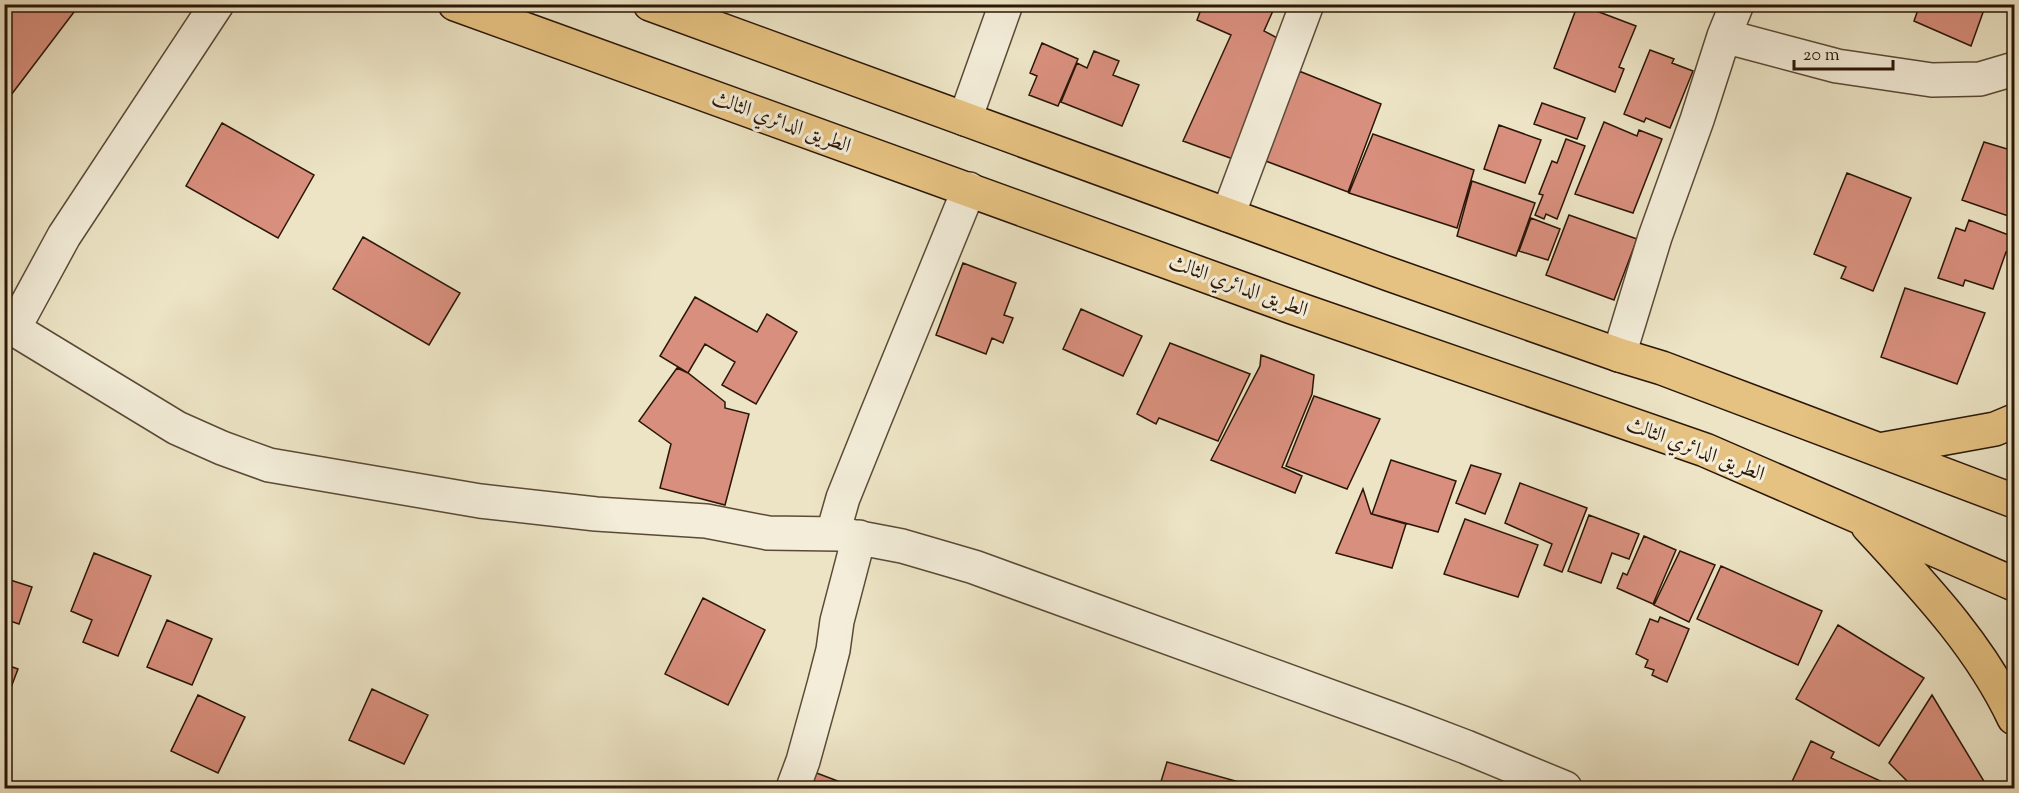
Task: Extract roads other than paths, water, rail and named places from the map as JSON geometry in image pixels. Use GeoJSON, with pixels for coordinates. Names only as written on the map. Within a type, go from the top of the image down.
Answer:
{"type":"FeatureCollection","features":[{"type":"Feature","properties":{"kind":"main road","name":"الطريق الدائري الثالث"},"geometry":{"type":"LineString","coordinates":[[455,4],[1292,307],[1705,450],[2014,584]]}},
{"type":"Feature","properties":{"kind":"main road"},"geometry":{"type":"LineString","coordinates":[[650,4],[1228,215],[1619,355],[1662,368],[2014,501]]}},
{"type":"Feature","properties":{"kind":"main road"},"geometry":{"type":"LineString","coordinates":[[1877,450],[1995,429],[2014,421]]}},
{"type":"Feature","properties":{"kind":"main road"},"geometry":{"type":"LineString","coordinates":[[1860,519],[1923,586],[1970,641],[2003,694],[2014,718]]}},
{"type":"Feature","properties":{"kind":"street"},"geometry":{"type":"LineString","coordinates":[[216,4],[64,236],[9,326],[177,428],[269,465],[480,501],[596,514],[706,521],[768,533],[846,535],[902,546],[974,567],[1466,747],[1565,789]]}},
{"type":"Feature","properties":{"kind":"street"},"geometry":{"type":"LineString","coordinates":[[965,119],[1006,4]]}},
{"type":"Feature","properties":{"kind":"street"},"geometry":{"type":"LineString","coordinates":[[1228,215],[1307,4]]}},
{"type":"Feature","properties":{"kind":"street"},"geometry":{"type":"LineString","coordinates":[[1619,355],[1655,237],[1737,4]]}},
{"type":"Feature","properties":{"kind":"street"},"geometry":{"type":"LineString","coordinates":[[1724,36],[1837,66],[1932,80],[1980,79],[2014,69]]}},
{"type":"Feature","properties":{"kind":"street"},"geometry":{"type":"LineString","coordinates":[[793,789],[803,761],[833,650],[846,535],[843,498],[969,189]]}}]}
